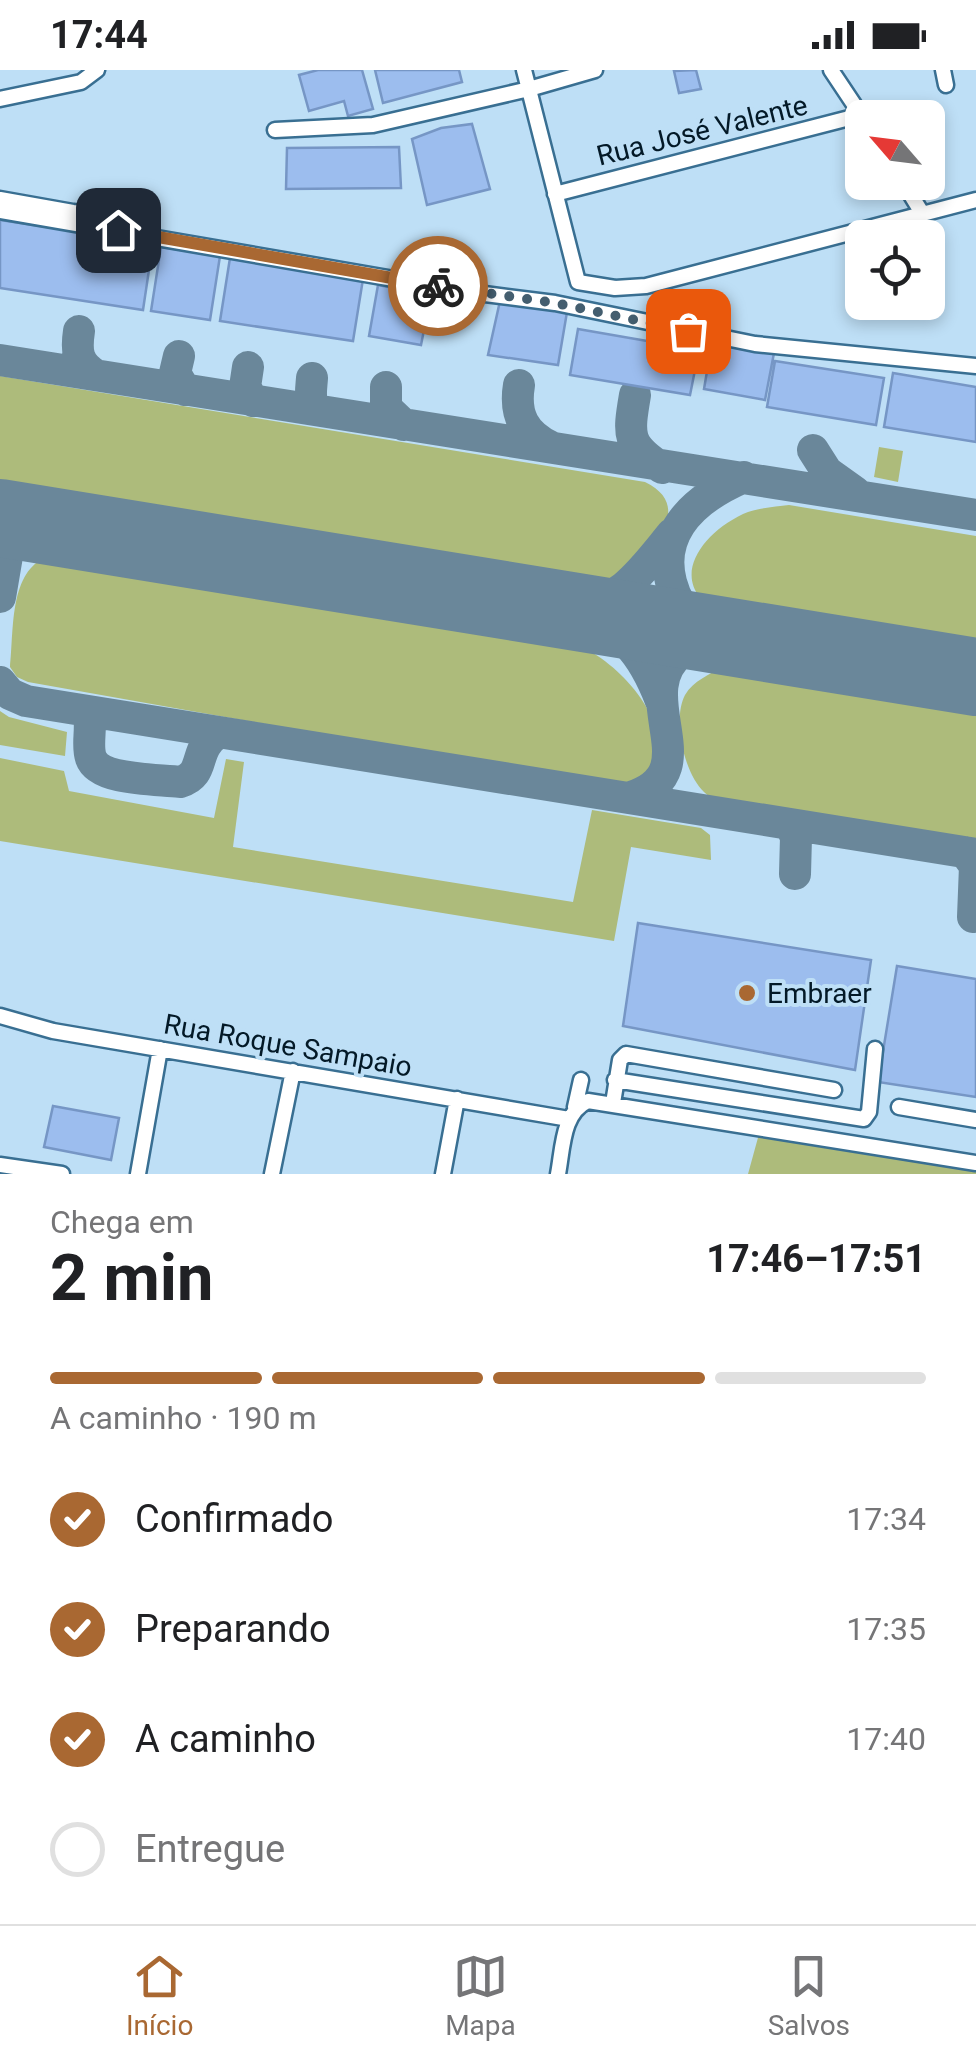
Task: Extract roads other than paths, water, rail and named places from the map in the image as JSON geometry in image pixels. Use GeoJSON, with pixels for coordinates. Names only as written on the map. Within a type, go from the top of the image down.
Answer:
{"type":"FeatureCollection","features":[{"type":"Feature","properties":{"kind":"street"},"geometry":{"type":"LineString","coordinates":[[0,98],[81,82],[97,70]]}},
{"type":"Feature","properties":{"kind":"street"},"geometry":{"type":"LineString","coordinates":[[524,70],[578,282],[616,288],[646,286],[976,200]]}},
{"type":"Feature","properties":{"kind":"street"},"geometry":{"type":"LineString","coordinates":[[274,130],[373,124],[595,70]]}},
{"type":"Feature","properties":{"kind":"street"},"geometry":{"type":"LineString","coordinates":[[831,70],[851,100]]}},
{"type":"Feature","properties":{"kind":"street","name":"Rua José Valente"},"geometry":{"type":"LineString","coordinates":[[555,194],[845,120]]}},
{"type":"Feature","properties":{"kind":"street"},"geometry":{"type":"LineString","coordinates":[[0,199],[126,218],[132,203]]}},
{"type":"Feature","properties":{"kind":"street"},"geometry":{"type":"LineString","coordinates":[[914,200],[922,213]]}},
{"type":"Feature","properties":{"kind":"street"},"geometry":{"type":"LineString","coordinates":[[0,210],[470,292],[555,303],[755,344],[976,366]]}},
{"type":"Feature","properties":{"kind":"street","name":"Rua Roque Sampaio"},"geometry":{"type":"LineString","coordinates":[[0,1016],[52,1031],[457,1099],[572,1113],[588,1101],[613,1103],[976,1164]]}},
{"type":"Feature","properties":{"kind":"street"},"geometry":{"type":"LineString","coordinates":[[138,1174],[160,1049]]}},
{"type":"Feature","properties":{"kind":"street"},"geometry":{"type":"LineString","coordinates":[[616,1080],[864,1119],[870,1112],[875,1050]]}},
{"type":"Feature","properties":{"kind":"street"},"geometry":{"type":"LineString","coordinates":[[613,1103],[620,1060],[626,1054],[834,1090]]}},
{"type":"Feature","properties":{"kind":"street"},"geometry":{"type":"LineString","coordinates":[[272,1174],[292,1071]]}},
{"type":"Feature","properties":{"kind":"street"},"geometry":{"type":"LineString","coordinates":[[766,1105],[768,1079]]}},
{"type":"Feature","properties":{"kind":"street"},"geometry":{"type":"LineString","coordinates":[[558,1174],[581,1080]]}},
{"type":"Feature","properties":{"kind":"street"},"geometry":{"type":"LineString","coordinates":[[443,1174],[457,1099]]}},
{"type":"Feature","properties":{"kind":"street"},"geometry":{"type":"LineString","coordinates":[[899,1106],[976,1120]]}},
{"type":"Feature","properties":{"kind":"street"},"geometry":{"type":"LineString","coordinates":[[0,1165],[62,1174]]}},
{"type":"Feature","properties":{"kind":"place","name":"Embraer"},"geometry":{"type":"Point","coordinates":[747,993]}}]}
